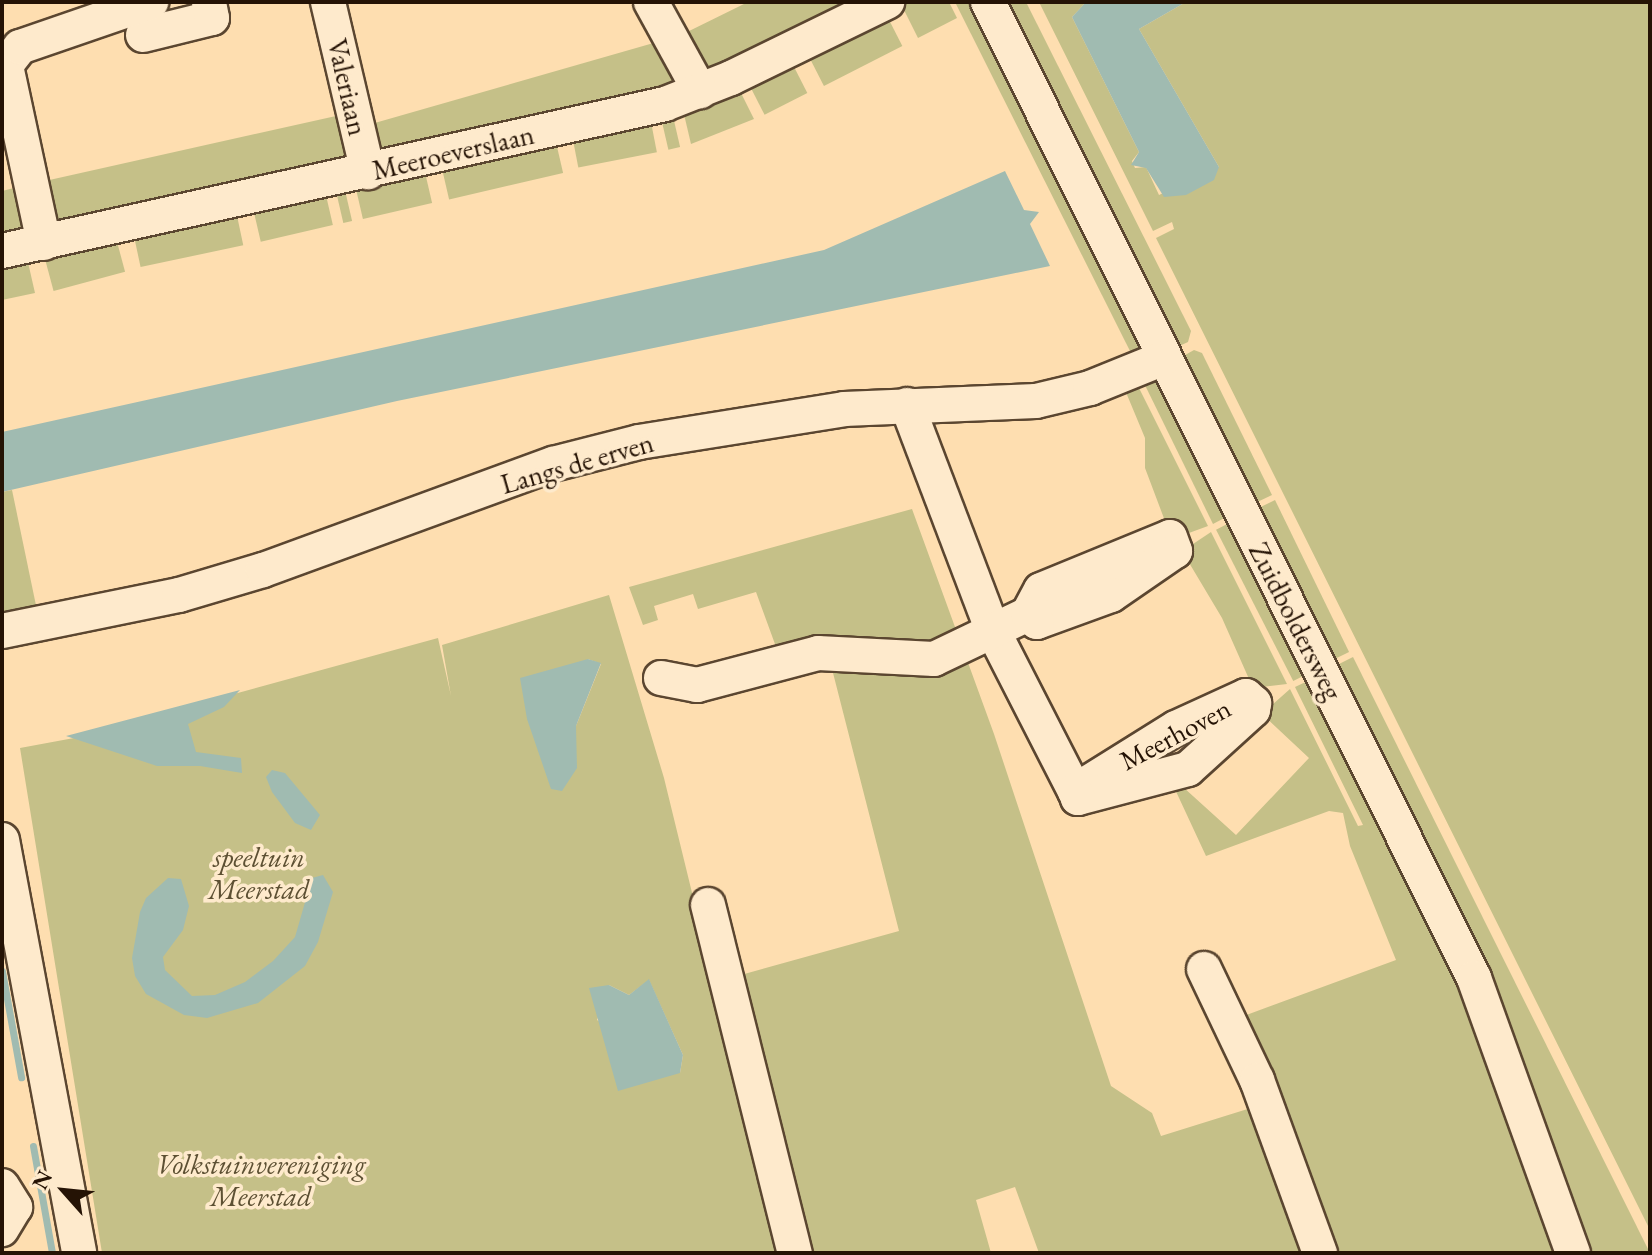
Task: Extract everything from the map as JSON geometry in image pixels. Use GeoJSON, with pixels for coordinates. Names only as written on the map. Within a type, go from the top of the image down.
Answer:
{"type":"FeatureCollection","features":[{"type":"Feature","properties":{"kind":"street"},"geometry":{"type":"LineString","coordinates":[[44,243],[5,75],[6,51],[151,2]]}},
{"type":"Feature","properties":{"kind":"street"},"geometry":{"type":"LineString","coordinates":[[143,35],[212,18],[209,2]]}},
{"type":"Feature","properties":{"kind":"street","name":"Valeriaan"},"geometry":{"type":"LineString","coordinates":[[328,2],[368,172]]}},
{"type":"Feature","properties":{"kind":"street"},"geometry":{"type":"LineString","coordinates":[[651,2],[700,91]]}},
{"type":"Feature","properties":{"kind":"street","name":"Meeroeverslaan"},"geometry":{"type":"LineString","coordinates":[[2,251],[368,172],[700,91],[887,2]]}},
{"type":"Feature","properties":{"kind":"street","name":"Zuidboldersweg"},"geometry":{"type":"LineString","coordinates":[[988,2],[1484,1001],[1573,1253]]}},
{"type":"Feature","properties":{"kind":"street","name":"Langs de erven"},"geometry":{"type":"LineString","coordinates":[[2,631],[179,595],[263,570],[553,464],[639,442],[844,409],[1036,401],[1090,388],[1164,358]]}},
{"type":"Feature","properties":{"kind":"street"},"geometry":{"type":"LineString","coordinates":[[907,405],[992,629],[1075,791]]}},
{"type":"Feature","properties":{"kind":"street"},"geometry":{"type":"LineString","coordinates":[[661,678],[697,685],[818,653],[934,659],[1028,614]]}},
{"type":"Feature","properties":{"kind":"street"},"geometry":{"type":"LineString","coordinates":[[2,840],[79,1253]]}},
{"type":"Feature","properties":{"kind":"street"},"geometry":{"type":"LineString","coordinates":[[708,905],[795,1253]]}},
{"type":"Feature","properties":{"kind":"street"},"geometry":{"type":"LineString","coordinates":[[1204,969],[1257,1080],[1320,1253]]}},
{"type":"Feature","properties":{"kind":"street"},"geometry":{"type":"LineString","coordinates":[[2,1186],[15,1207],[2,1229]]}},
{"type":"Feature","properties":{"kind":"green space"},"geometry":{"type":"Polygon","coordinates":[[[748,2],[864,2],[710,73],[699,66],[681,35],[748,2]]]}},
{"type":"Feature","properties":{"kind":"green space"},"geometry":{"type":"Polygon","coordinates":[[[910,2],[949,2],[957,18],[918,38],[902,6],[910,2]]]}},
{"type":"Feature","properties":{"kind":"green space"},"geometry":{"type":"Polygon","coordinates":[[[955,2],[974,2],[1141,344],[1134,359],[955,2]]]}},
{"type":"Feature","properties":{"kind":"green space"},"geometry":{"type":"Polygon","coordinates":[[[1000,2],[1026,2],[1191,331],[1188,342],[1173,349],[1000,2]]]}},
{"type":"Feature","properties":{"kind":"green space"},"geometry":{"type":"Polygon","coordinates":[[[1039,2],[1086,2],[1072,17],[1139,152],[1132,161],[1135,168],[1146,167],[1159,195],[1219,167],[1139,29],[1186,2],[1650,2],[1650,1230],[1156,238],[1174,229],[1172,222],[1153,231],[1039,2]]]}},
{"type":"Feature","properties":{"kind":"green space"},"geometry":{"type":"Polygon","coordinates":[[[886,14],[902,46],[824,86],[808,54],[886,14]]]}},
{"type":"Feature","properties":{"kind":"green space"},"geometry":{"type":"Polygon","coordinates":[[[664,40],[677,85],[379,171],[366,125],[664,40]]]}},
{"type":"Feature","properties":{"kind":"green space"},"geometry":{"type":"Polygon","coordinates":[[[791,61],[807,93],[765,115],[748,83],[791,61]]]}},
{"type":"Feature","properties":{"kind":"green space"},"geometry":{"type":"Polygon","coordinates":[[[738,87],[754,119],[691,144],[683,110],[738,87]]]}},
{"type":"Feature","properties":{"kind":"green space"},"geometry":{"type":"Polygon","coordinates":[[[672,112],[680,147],[668,150],[660,115],[672,112]]]}},
{"type":"Feature","properties":{"kind":"green space"},"geometry":{"type":"Polygon","coordinates":[[[345,114],[351,154],[345,164],[57,225],[36,183],[345,114]]]}},
{"type":"Feature","properties":{"kind":"green space"},"geometry":{"type":"Polygon","coordinates":[[[650,117],[657,152],[578,168],[571,132],[650,117]]]}},
{"type":"Feature","properties":{"kind":"green space"},"geometry":{"type":"Polygon","coordinates":[[[555,138],[563,173],[449,199],[441,164],[555,138]]]}},
{"type":"Feature","properties":{"kind":"green space"},"geometry":{"type":"Polygon","coordinates":[[[424,168],[432,203],[363,219],[355,184],[424,168]]]}},
{"type":"Feature","properties":{"kind":"green space"},"geometry":{"type":"Polygon","coordinates":[[[22,186],[25,227],[2,244],[2,191],[22,186]]]}},
{"type":"Feature","properties":{"kind":"green space"},"geometry":{"type":"Polygon","coordinates":[[[344,186],[352,221],[343,223],[335,188],[344,186]]]}},
{"type":"Feature","properties":{"kind":"green space"},"geometry":{"type":"Polygon","coordinates":[[[325,191],[333,225],[261,242],[253,208],[325,191]]]}},
{"type":"Feature","properties":{"kind":"green space"},"geometry":{"type":"Polygon","coordinates":[[[236,211],[243,245],[141,267],[133,233],[236,211]]]}},
{"type":"Feature","properties":{"kind":"green space"},"geometry":{"type":"Polygon","coordinates":[[[116,238],[125,272],[54,291],[45,257],[116,238]]]}},
{"type":"Feature","properties":{"kind":"green space"},"geometry":{"type":"Polygon","coordinates":[[[27,258],[35,293],[2,300],[2,264],[27,258]]]}},
{"type":"Feature","properties":{"kind":"green space"},"geometry":{"type":"Polygon","coordinates":[[[1194,350],[1202,353],[1272,495],[1251,505],[1178,359],[1194,350]]]}},
{"type":"Feature","properties":{"kind":"green space"},"geometry":{"type":"Polygon","coordinates":[[[1149,375],[1163,382],[1230,515],[1213,524],[1141,377],[1149,375]]]}},
{"type":"Feature","properties":{"kind":"green space"},"geometry":{"type":"Polygon","coordinates":[[[1135,380],[1208,526],[1178,537],[1168,529],[1145,468],[1145,438],[1125,390],[1135,380]]]}},
{"type":"Feature","properties":{"kind":"green space"},"geometry":{"type":"Polygon","coordinates":[[[12,490],[38,615],[2,622],[2,492],[12,490]]]}},
{"type":"Feature","properties":{"kind":"green space"},"geometry":{"type":"Polygon","coordinates":[[[1275,500],[1349,652],[1328,662],[1253,511],[1275,500]]]}},
{"type":"Feature","properties":{"kind":"green space"},"geometry":{"type":"Polygon","coordinates":[[[912,509],[994,734],[1111,1086],[1152,1113],[1161,1136],[1254,1107],[1311,1253],[1039,1253],[1015,1187],[976,1200],[991,1253],[804,1253],[730,978],[899,931],[832,669],[787,677],[756,592],[698,609],[693,594],[654,606],[658,620],[643,625],[629,587],[912,509]]]}},
{"type":"Feature","properties":{"kind":"green space"},"geometry":{"type":"Polygon","coordinates":[[[1233,521],[1310,672],[1293,681],[1216,530],[1233,521]]]}},
{"type":"Feature","properties":{"kind":"green space"},"geometry":{"type":"Polygon","coordinates":[[[1211,532],[1287,684],[1253,688],[1222,618],[1188,561],[1187,548],[1211,532]]]}},
{"type":"Feature","properties":{"kind":"green space"},"geometry":{"type":"Polygon","coordinates":[[[609,595],[664,778],[780,1253],[102,1253],[20,748],[74,738],[438,638],[451,696],[442,645],[609,595]],[[588,659],[576,726],[601,664],[588,659]],[[649,980],[629,995],[609,985],[597,1020],[680,1073],[683,1055],[649,980]]]}},
{"type":"Feature","properties":{"kind":"green space"},"geometry":{"type":"Polygon","coordinates":[[[1353,657],[1650,1253],[1585,1253],[1331,668],[1353,657]]]}},
{"type":"Feature","properties":{"kind":"green space"},"geometry":{"type":"Polygon","coordinates":[[[1312,679],[1442,940],[1561,1253],[1332,1253],[1241,1017],[1396,960],[1350,846],[1343,813],[1329,811],[1206,856],[1173,785],[1183,787],[1236,835],[1309,758],[1262,714],[1290,689],[1358,826],[1363,825],[1295,687],[1312,679]]]}},
{"type":"Feature","properties":{"kind":"shaded area"},"geometry":{"type":"Polygon","coordinates":[[[1086,2],[1186,2],[1139,29],[1219,167],[1214,180],[1186,195],[1164,197],[1146,168],[1131,165],[1139,152],[1072,17],[1086,2]]]}},
{"type":"Feature","properties":{"kind":"shaded area"},"geometry":{"type":"Polygon","coordinates":[[[1005,171],[1024,210],[1039,212],[1030,224],[1050,266],[397,401],[2,492],[2,432],[824,250],[1005,171]]]}},
{"type":"Feature","properties":{"kind":"shaded area"},"geometry":{"type":"Polygon","coordinates":[[[588,659],[601,663],[576,726],[577,768],[562,791],[551,789],[527,719],[520,678],[588,659]]]}},
{"type":"Feature","properties":{"kind":"shaded area"},"geometry":{"type":"Polygon","coordinates":[[[240,690],[224,707],[188,724],[196,752],[241,758],[242,773],[200,766],[157,766],[66,736],[240,690]]]}},
{"type":"Feature","properties":{"kind":"shaded area"},"geometry":{"type":"Polygon","coordinates":[[[272,770],[285,773],[320,815],[311,830],[295,823],[272,792],[266,777],[272,770]]]}},
{"type":"Feature","properties":{"kind":"shaded area"},"geometry":{"type":"Polygon","coordinates":[[[323,875],[333,892],[318,942],[305,966],[258,1003],[207,1018],[184,1015],[146,994],[135,976],[132,958],[140,912],[146,898],[168,878],[181,879],[189,906],[183,930],[163,957],[165,970],[192,996],[215,995],[245,982],[273,961],[295,937],[312,878],[323,875]]]}},
{"type":"Feature","properties":{"kind":"shaded area"},"geometry":{"type":"Polygon","coordinates":[[[649,979],[683,1055],[680,1073],[618,1091],[589,988],[609,985],[629,995],[649,979]]]}},
{"type":"Feature","properties":{"kind":"waterway"},"geometry":{"type":"LineString","coordinates":[[2,971],[21,1077]]}},
{"type":"Feature","properties":{"kind":"waterway"},"geometry":{"type":"LineString","coordinates":[[33,1146],[52,1253]]}},
{"type":"Feature","properties":{"kind":"park label","name":"speeltuin Meerstad"},"geometry":{"type":"Point","coordinates":[259,873]}},
{"type":"Feature","properties":{"kind":"park label","name":"Volkstuinvereniging Meerstad"},"geometry":{"type":"Point","coordinates":[261,1180]}}]}
